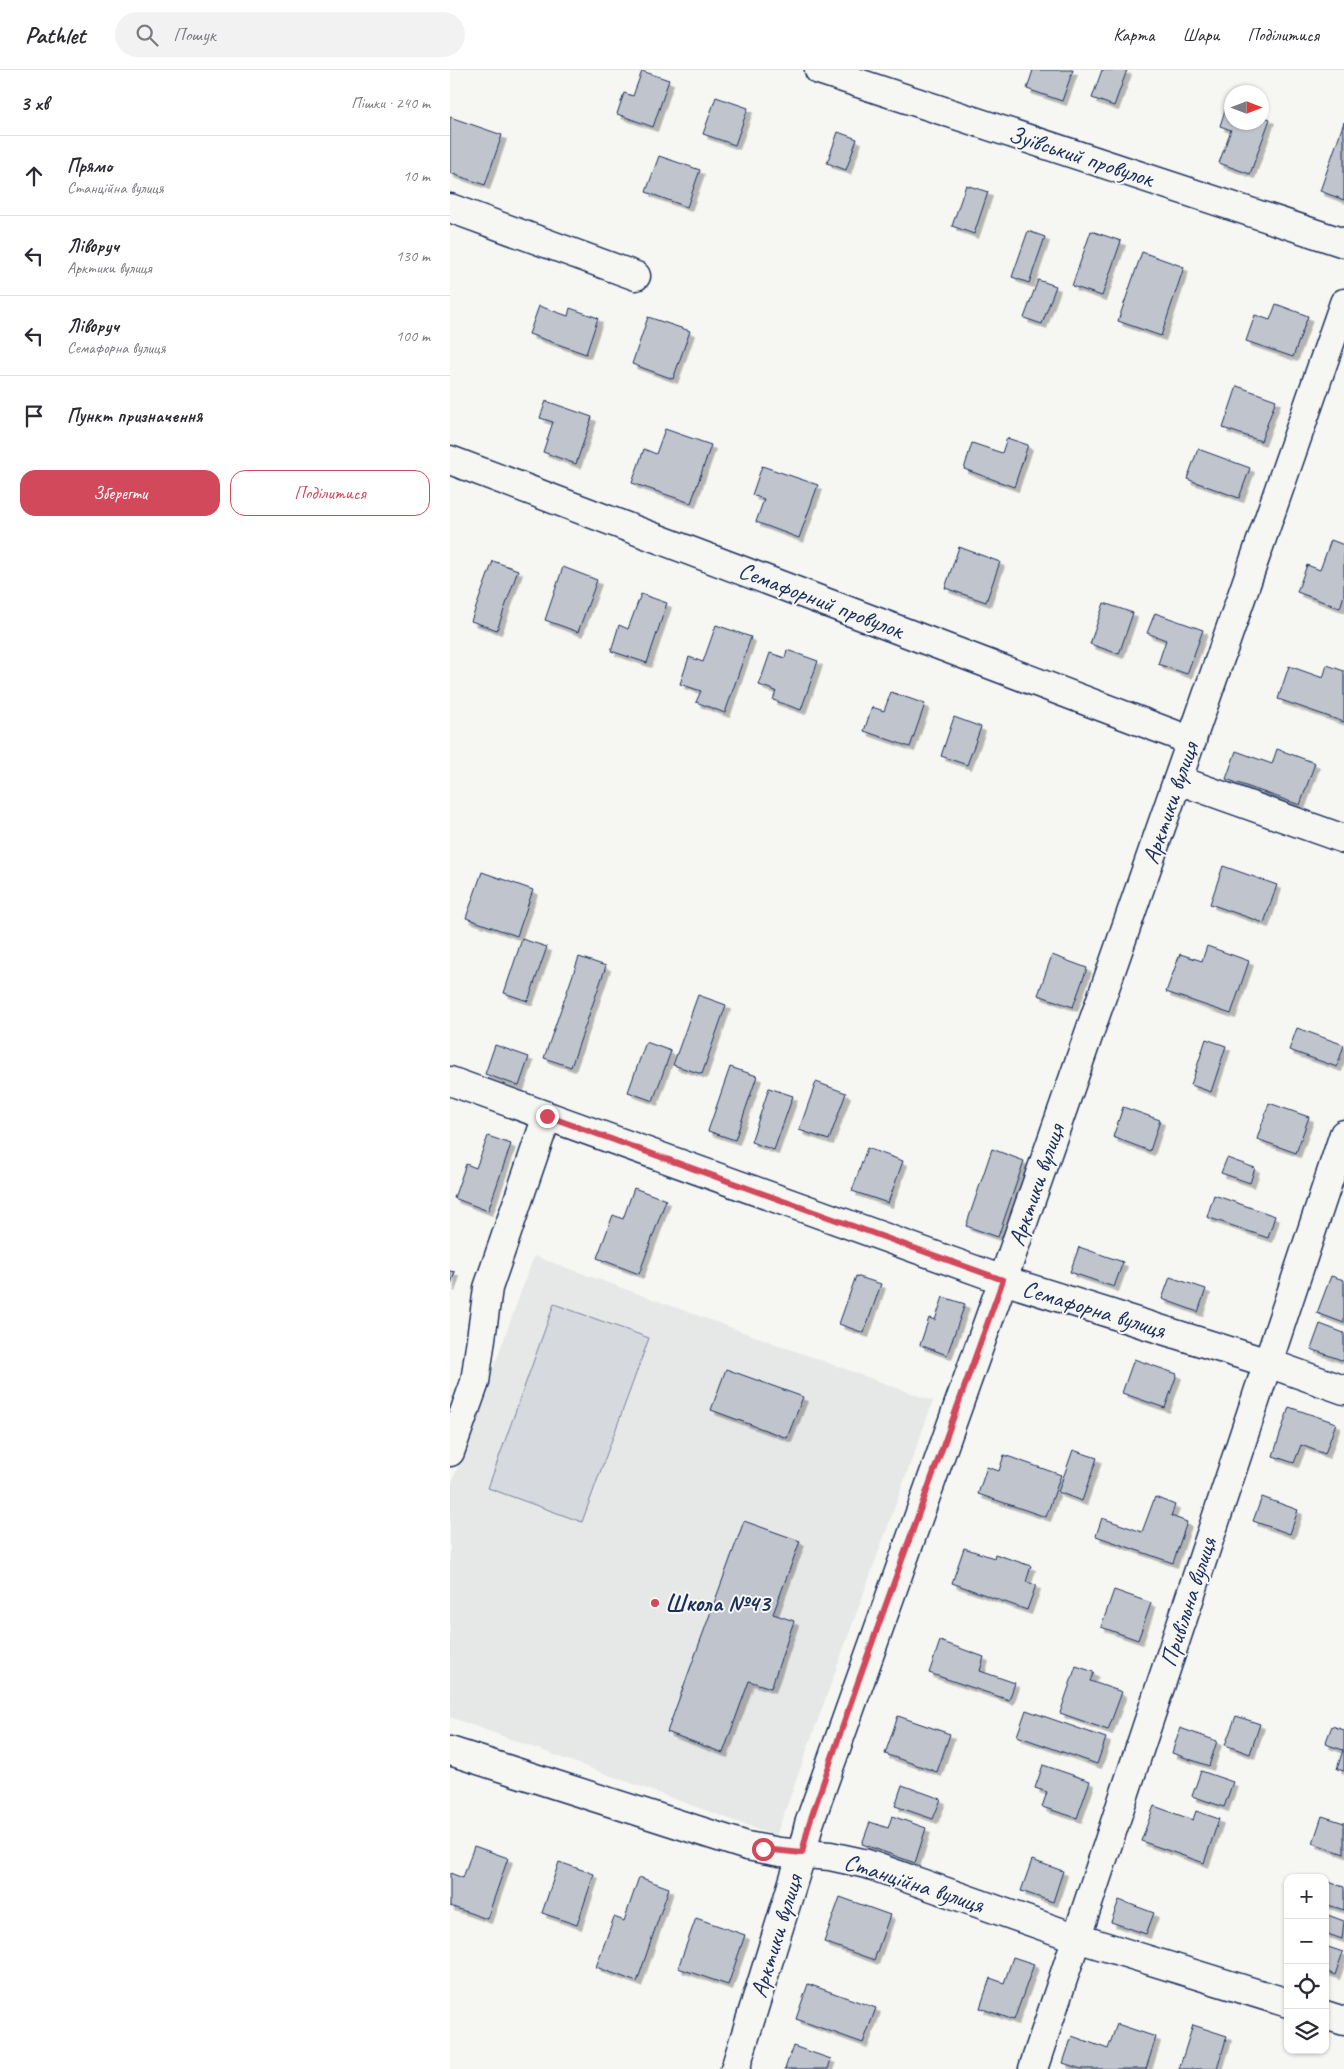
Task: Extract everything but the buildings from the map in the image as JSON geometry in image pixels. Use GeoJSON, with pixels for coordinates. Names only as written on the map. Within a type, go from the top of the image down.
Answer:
{"type":"FeatureCollection","features":[{"type":"Feature","properties":{"kind":"street","name":"Зуївський провулок"},"geometry":{"type":"LineString","coordinates":[[819,70],[1344,243]]}},
{"type":"Feature","properties":{"kind":"street"},"geometry":{"type":"LineString","coordinates":[[450,208],[636,276]]}},
{"type":"Feature","properties":{"kind":"street","name":"Арктики вулиця"},"geometry":{"type":"LineString","coordinates":[[735,2069],[802,1853],[809,1824],[858,1682],[1003,1280],[1344,303]]}},
{"type":"Feature","properties":{"kind":"street","name":"Семафорний провулок"},"geometry":{"type":"LineString","coordinates":[[450,460],[1192,740]]}},
{"type":"Feature","properties":{"kind":"street"},"geometry":{"type":"LineString","coordinates":[[1178,780],[1344,839]]}},
{"type":"Feature","properties":{"kind":"street","name":"Семафорна вулиця"},"geometry":{"type":"LineString","coordinates":[[450,1081],[1003,1280],[1344,1390]]}},
{"type":"Feature","properties":{"kind":"street"},"geometry":{"type":"LineString","coordinates":[[450,1452],[475,1382],[488,1288],[547,1116]]}},
{"type":"Feature","properties":{"kind":"street","name":"Привільна вулиця"},"geometry":{"type":"LineString","coordinates":[[1033,2069],[1344,1134]]}},
{"type":"Feature","properties":{"kind":"street","name":"Станційна вулиця"},"geometry":{"type":"LineString","coordinates":[[450,1751],[747,1846],[780,1852],[830,1856],[867,1864],[1077,1938],[1284,2002]]}},
{"type":"Feature","properties":{"kind":"street"},"geometry":{"type":"LineString","coordinates":[[1329,2016],[1344,2021]]}},
{"type":"Feature","properties":{"kind":"shaded area","name":"Школа №43"},"geometry":{"type":"Polygon","coordinates":[[[534,1256],[933,1401],[776,1836],[450,1717],[450,1488],[534,1256]]]}},
{"type":"Feature","properties":{"kind":"shaded area"},"geometry":{"type":"Polygon","coordinates":[[[554,1304],[649,1338],[582,1522],[488,1488],[554,1304]]]}},
{"type":"Feature","properties":{"kind":"place","name":"Школа №43"},"geometry":{"type":"Point","coordinates":[655,1603]}},
{"type":"Feature","properties":{"kind":"route"},"geometry":{"type":"LineString","coordinates":[[547,1116],[1003,1280],[858,1682],[809,1824],[802,1853],[763,1849]]}}]}
